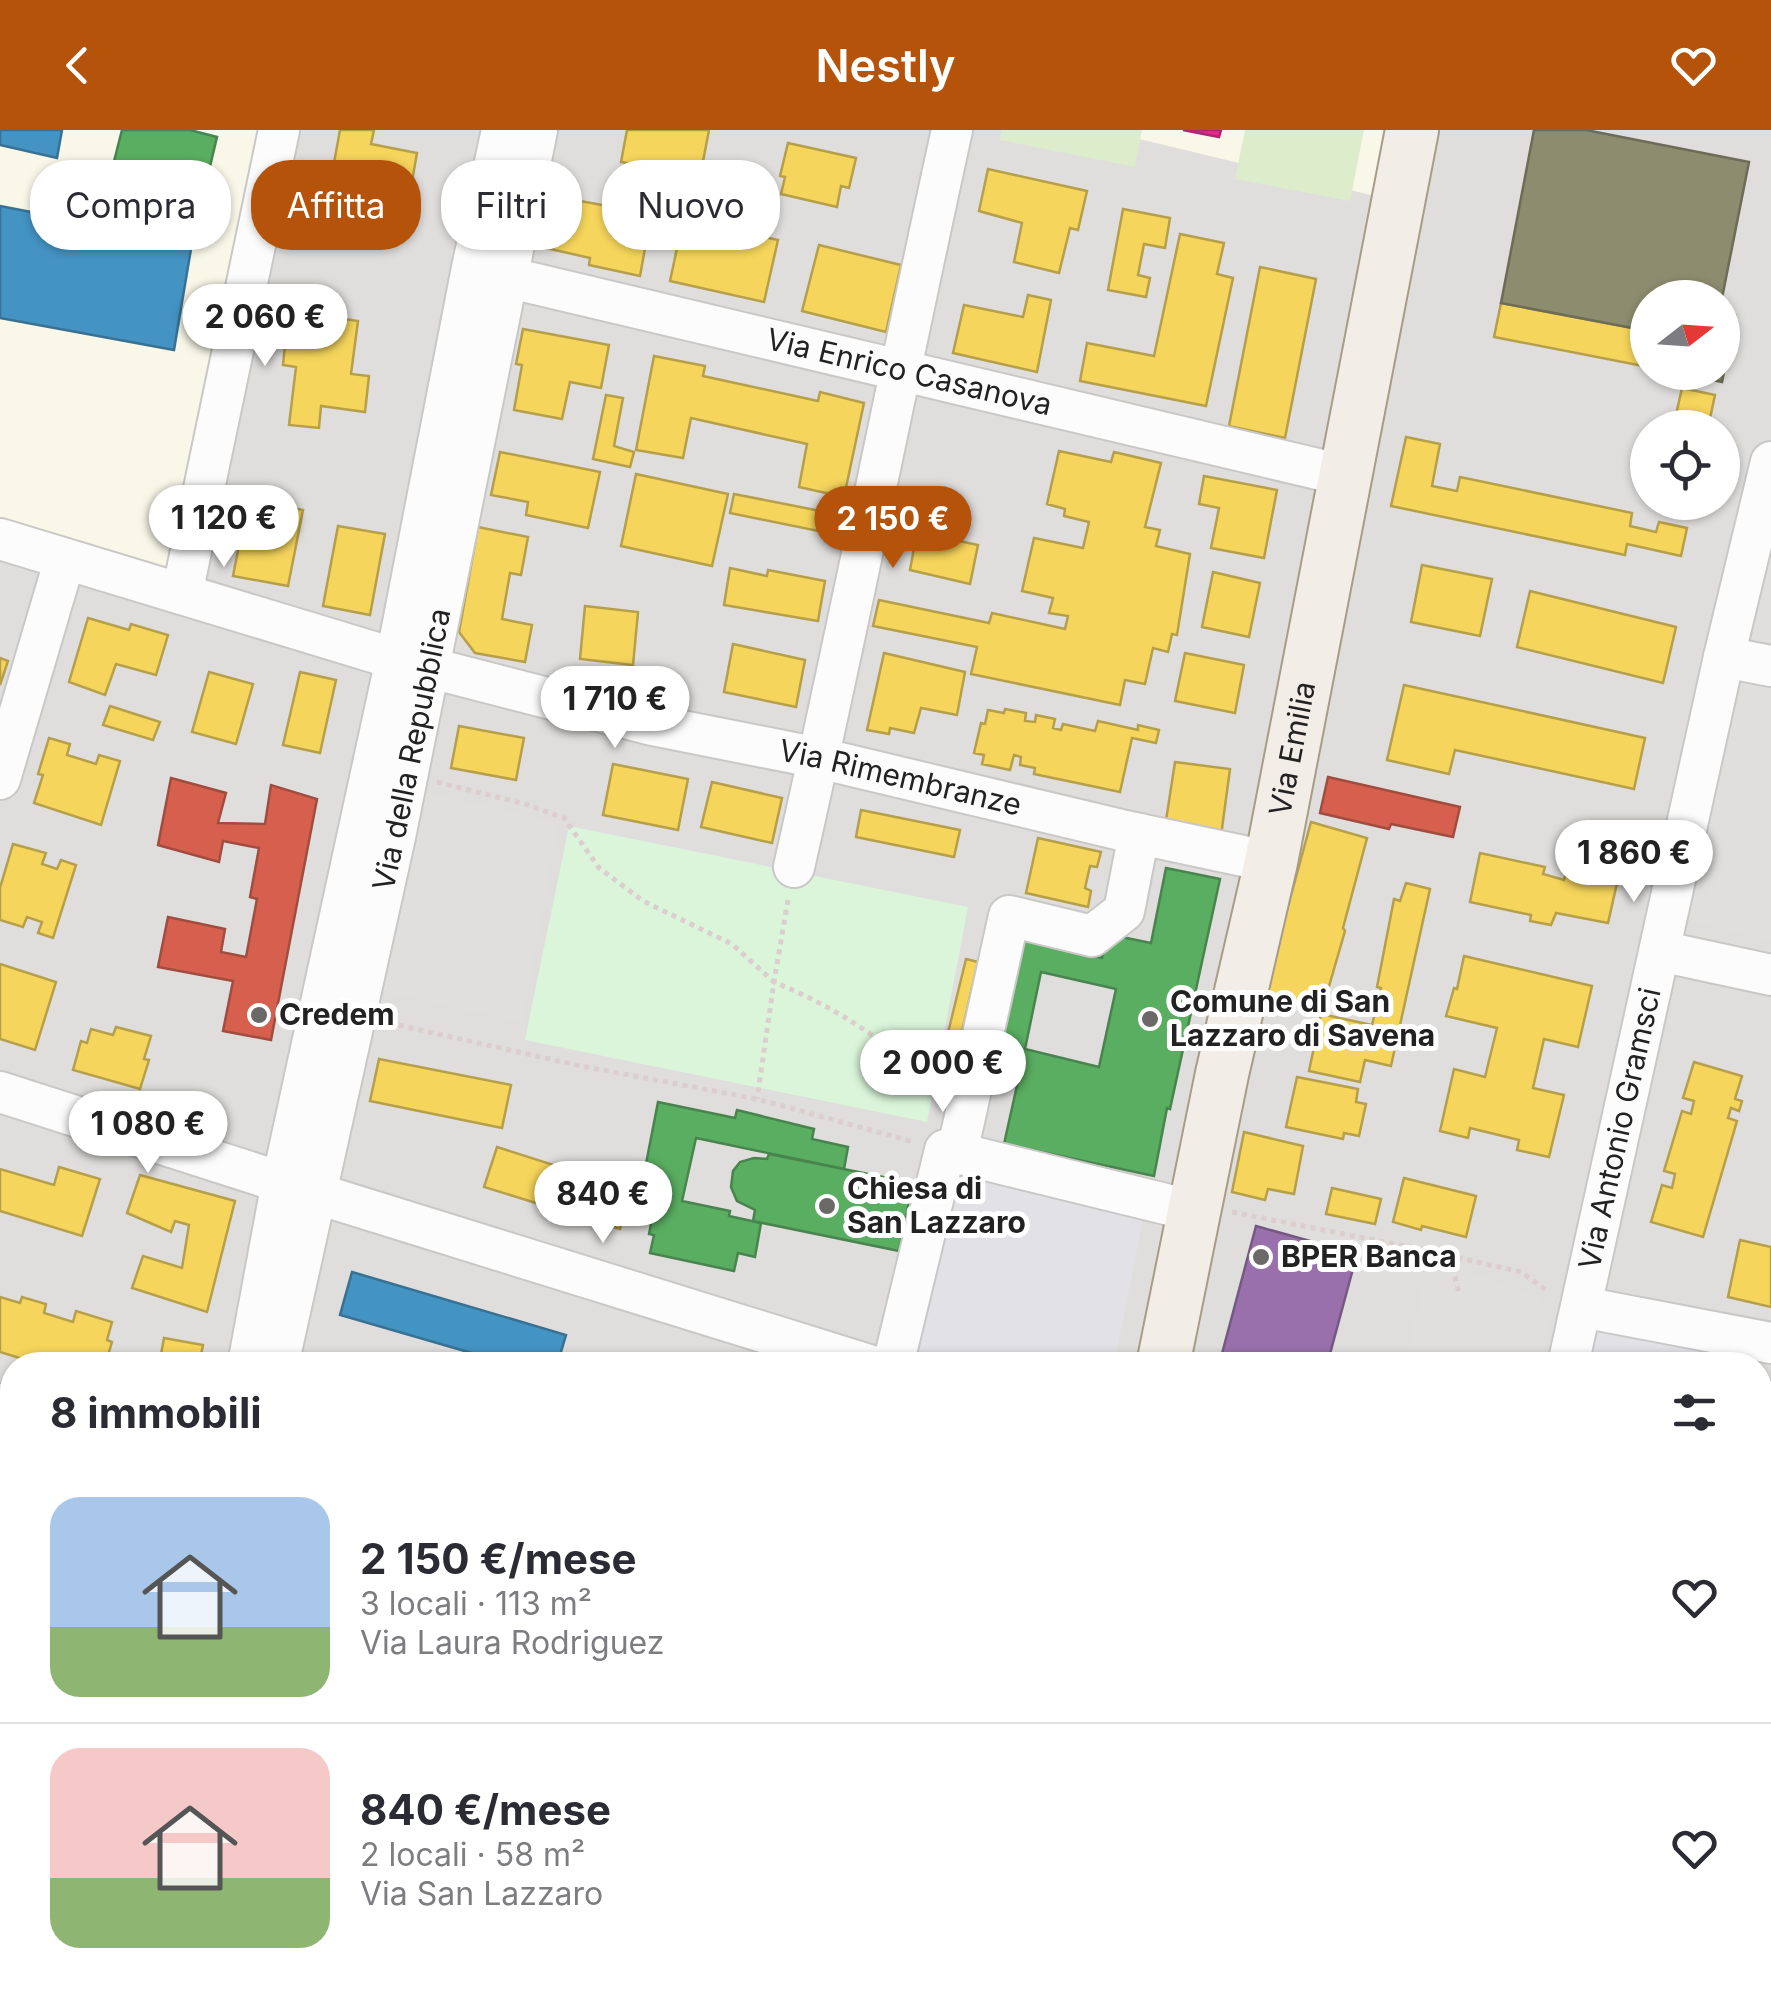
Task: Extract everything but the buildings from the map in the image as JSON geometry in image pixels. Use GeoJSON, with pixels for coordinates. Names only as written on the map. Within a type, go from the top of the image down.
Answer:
{"type":"FeatureCollection","features":[{"type":"Feature","properties":{"kind":"main road","name":"Via Emilia"},"geometry":{"type":"LineString","coordinates":[[1167,1352],[1210,1211],[1222,1074],[1272,862],[1412,130]]}},
{"type":"Feature","properties":{"kind":"street"},"geometry":{"type":"LineString","coordinates":[[182,594],[278,130]]}},
{"type":"Feature","properties":{"kind":"street","name":"Via della Repubblica"},"geometry":{"type":"LineString","coordinates":[[280,1352],[300,1188],[490,273],[502,130]]}},
{"type":"Feature","properties":{"kind":"street","name":"Via della Repubblica"},"geometry":{"type":"LineString","coordinates":[[490,273],[536,130]]}},
{"type":"Feature","properties":{"kind":"street"},"geometry":{"type":"LineString","coordinates":[[794,867],[952,130]]}},
{"type":"Feature","properties":{"kind":"street","name":"Via Enrico Casanova"},"geometry":{"type":"LineString","coordinates":[[490,273],[1347,476]]}},
{"type":"Feature","properties":{"kind":"street","name":"Via Antonio Gramsci"},"geometry":{"type":"LineString","coordinates":[[1571,1352],[1724,657],[1771,462]]}},
{"type":"Feature","properties":{"kind":"street","name":"Via Rimembranze"},"geometry":{"type":"LineString","coordinates":[[0,539],[412,663],[652,724],[819,758],[1272,862]]}},
{"type":"Feature","properties":{"kind":"street"},"geometry":{"type":"LineString","coordinates":[[0,780],[65,559]]}},
{"type":"Feature","properties":{"kind":"street"},"geometry":{"type":"LineString","coordinates":[[1724,657],[1771,666]]}},
{"type":"Feature","properties":{"kind":"street","name":"Via della Repubblica"},"geometry":{"type":"LineString","coordinates":[[252,1352],[356,1016],[396,837],[412,663]]}},
{"type":"Feature","properties":{"kind":"street"},"geometry":{"type":"LineString","coordinates":[[897,1352],[951,1152],[1008,916],[1092,936],[1124,911],[1140,834]]}},
{"type":"Feature","properties":{"kind":"street","name":"Via Antonio Gramsci"},"geometry":{"type":"LineString","coordinates":[[1660,951],[1771,975]]}},
{"type":"Feature","properties":{"kind":"street"},"geometry":{"type":"LineString","coordinates":[[0,1092],[824,1352]]}},
{"type":"Feature","properties":{"kind":"street"},"geometry":{"type":"LineString","coordinates":[[951,1152],[1210,1211]]}},
{"type":"Feature","properties":{"kind":"street","name":"Via Antonio Gramsci"},"geometry":{"type":"LineString","coordinates":[[1581,1311],[1759,1350]]}},
{"type":"Feature","properties":{"kind":"path"},"geometry":{"type":"LineString","coordinates":[[434,781],[564,818],[599,868],[643,902],[732,944],[774,982],[809,996],[854,1022],[911,1064],[936,1090]]}},
{"type":"Feature","properties":{"kind":"path"},"geometry":{"type":"LineString","coordinates":[[757,1099],[794,867]]}},
{"type":"Feature","properties":{"kind":"path"},"geometry":{"type":"LineString","coordinates":[[356,1016],[581,1066],[757,1099],[951,1152]]}},
{"type":"Feature","properties":{"kind":"path"},"geometry":{"type":"LineString","coordinates":[[1210,1211],[1521,1272],[1548,1290],[1562,1312],[1581,1311]]}},
{"type":"Feature","properties":{"kind":"path"},"geometry":{"type":"LineString","coordinates":[[1450,1256],[1459,1293]]}},
{"type":"Feature","properties":{"kind":"shaded area"},"geometry":{"type":"Polygon","coordinates":[[[0,130],[297,130],[290,160],[251,160],[251,250],[269,250],[190,585],[0,532],[0,130]]]}},
{"type":"Feature","properties":{"kind":"shaded area"},"geometry":{"type":"Polygon","coordinates":[[[297,130],[1771,130],[1771,1352],[0,1352],[0,532],[208,250],[231,250],[231,219],[251,192],[251,250],[421,250],[421,160],[275,160],[297,130]]]}},
{"type":"Feature","properties":{"kind":"shaded area"},"geometry":{"type":"Polygon","coordinates":[[[1102,130],[1392,130],[1379,197],[1102,130]]]}},
{"type":"Feature","properties":{"kind":"shaded area"},"geometry":{"type":"Polygon","coordinates":[[[1771,553],[1771,940],[1685,920],[1771,553]]]}},
{"type":"Feature","properties":{"kind":"shaded area"},"geometry":{"type":"Polygon","coordinates":[[[419,792],[559,822],[522,1022],[378,991],[419,792]]]}},
{"type":"Feature","properties":{"kind":"shaded area"},"geometry":{"type":"Polygon","coordinates":[[[945,1150],[1147,1199],[1117,1352],[896,1352],[945,1150]]]}},
{"type":"Feature","properties":{"kind":"shaded area"},"geometry":{"type":"Polygon","coordinates":[[[1429,1256],[1542,1299],[1547,1329],[1543,1352],[1408,1352],[1429,1256]]]}},
{"type":"Feature","properties":{"kind":"shaded area"},"geometry":{"type":"Polygon","coordinates":[[[1582,1307],[1755,1340],[1753,1352],[1572,1352],[1582,1307]]]}},
{"type":"Feature","properties":{"kind":"green space"},"geometry":{"type":"Polygon","coordinates":[[[1002,130],[1142,130],[1135,167],[1000,140],[1002,130]]]}},
{"type":"Feature","properties":{"kind":"green space"},"geometry":{"type":"Polygon","coordinates":[[[1245,130],[1364,130],[1350,201],[1235,179],[1245,130]]]}},
{"type":"Feature","properties":{"kind":"green space"},"geometry":{"type":"Polygon","coordinates":[[[569,826],[968,907],[927,1122],[525,1040],[569,826]]]}},
{"type":"Feature","properties":{"kind":"place","name":"Credem"},"geometry":{"type":"Point","coordinates":[259,1015]}},
{"type":"Feature","properties":{"kind":"place","name":"Comune di San Lazzaro di Savena"},"geometry":{"type":"Point","coordinates":[1150,1019]}},
{"type":"Feature","properties":{"kind":"place","name":"Chiesa di San Lazzaro"},"geometry":{"type":"Point","coordinates":[827,1206]}},
{"type":"Feature","properties":{"kind":"place","name":"BPER Banca"},"geometry":{"type":"Point","coordinates":[1261,1257]}}]}
